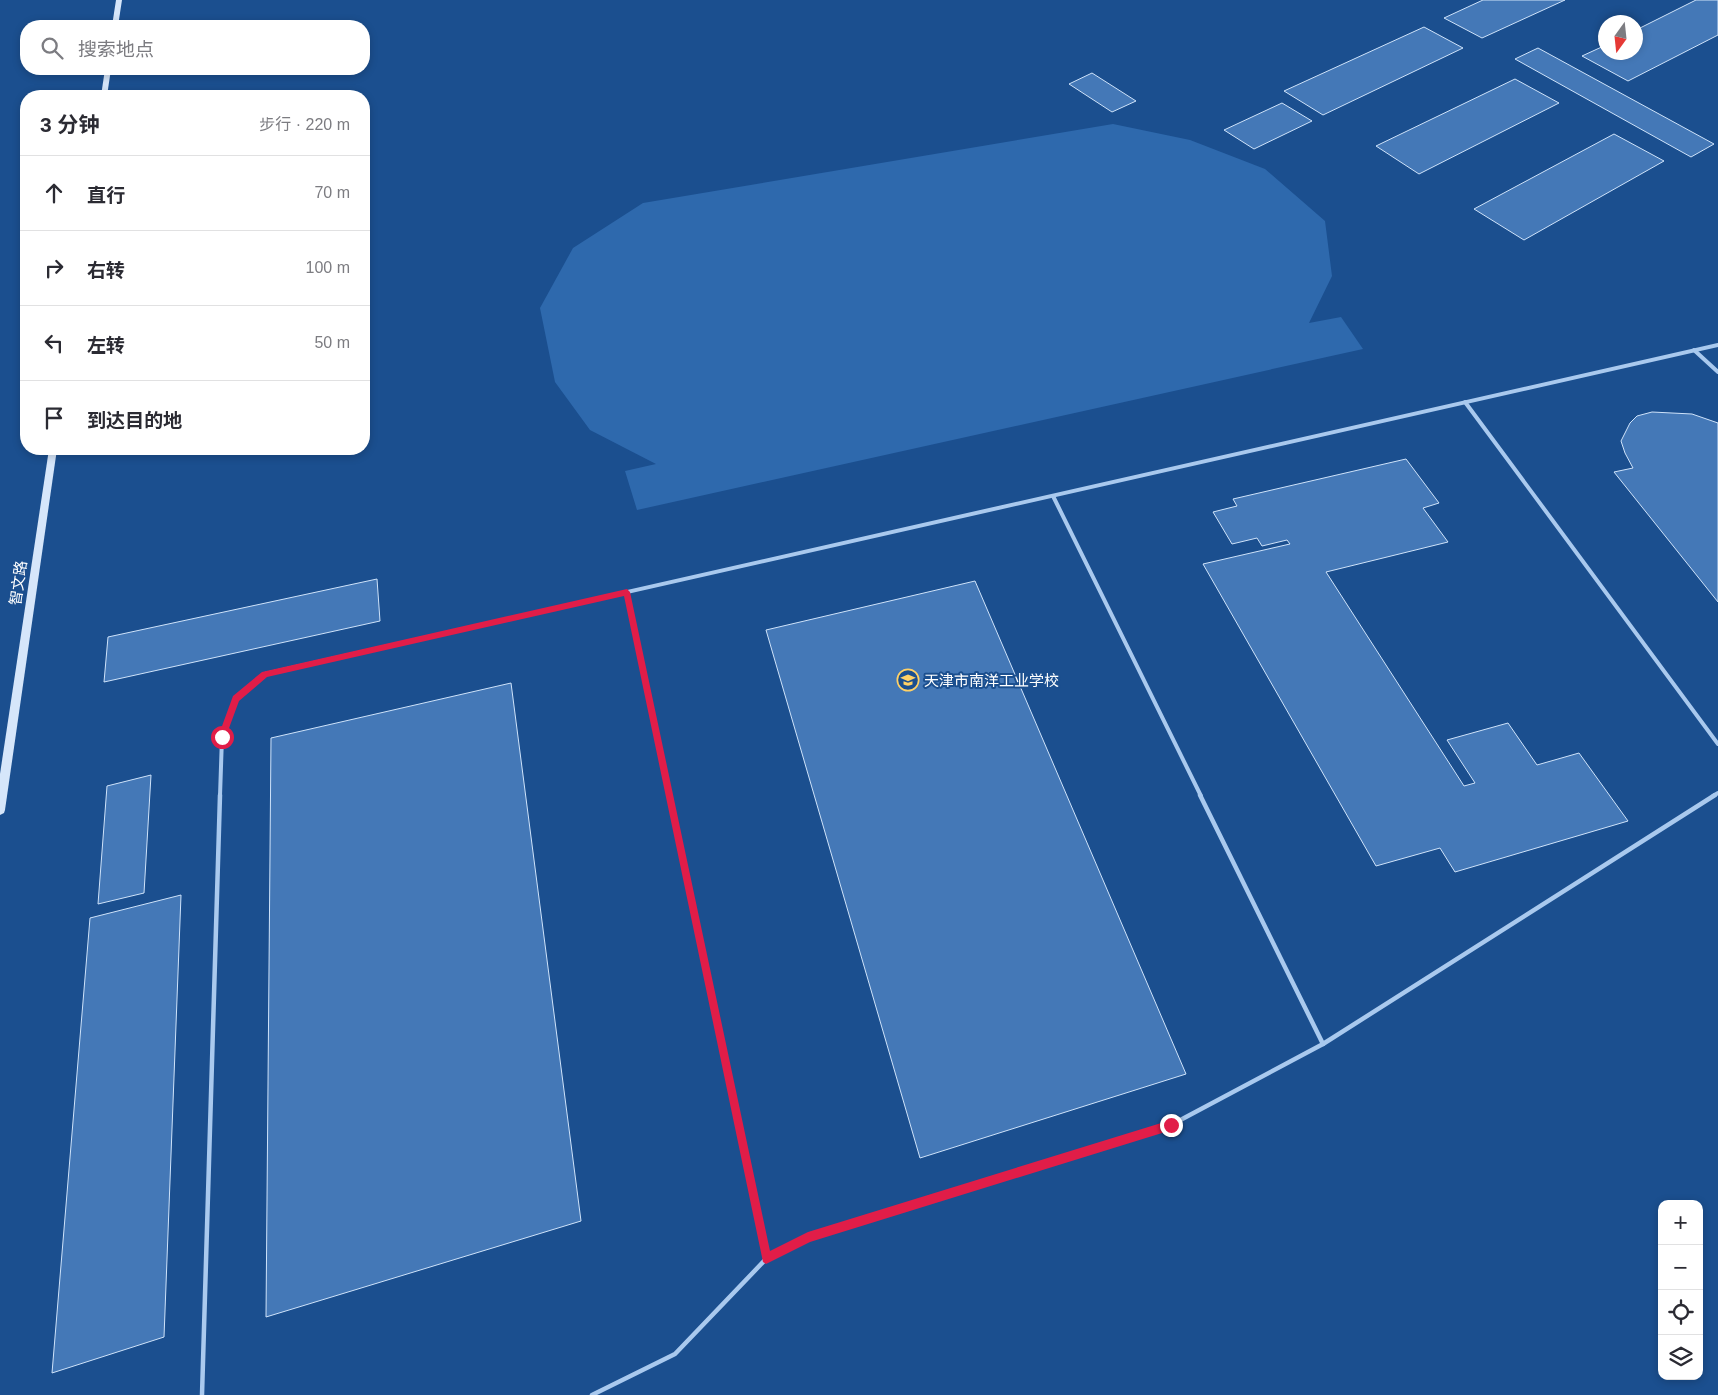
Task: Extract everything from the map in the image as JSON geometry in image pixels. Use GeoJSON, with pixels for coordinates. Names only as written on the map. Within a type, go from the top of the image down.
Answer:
{"type":"FeatureCollection","features":[{"type":"Feature","properties":{"kind":"street"},"geometry":{"type":"LineString","coordinates":[[116,20],[118,0]]}},
{"type":"Feature","properties":{"kind":"street"},"geometry":{"type":"LineString","coordinates":[[105,90],[107,75]]}},
{"type":"Feature","properties":{"kind":"street","name":"智文路"},"geometry":{"type":"LineString","coordinates":[[0,810],[52,455]]}},
{"type":"Feature","properties":{"kind":"lane"},"geometry":{"type":"LineString","coordinates":[[202,1395],[222,737],[236,698],[265,674],[1718,345]]}},
{"type":"Feature","properties":{"kind":"lane"},"geometry":{"type":"LineString","coordinates":[[1693,350],[1718,372]]}},
{"type":"Feature","properties":{"kind":"lane"},"geometry":{"type":"LineString","coordinates":[[1465,402],[1718,744]]}},
{"type":"Feature","properties":{"kind":"lane"},"geometry":{"type":"LineString","coordinates":[[1052,496],[1323,1044]]}},
{"type":"Feature","properties":{"kind":"lane"},"geometry":{"type":"LineString","coordinates":[[627,592],[766,1259]]}},
{"type":"Feature","properties":{"kind":"lane"},"geometry":{"type":"LineString","coordinates":[[592,1395],[675,1354],[766,1259],[808,1237],[1171,1125],[1323,1044],[1718,793]]}},
{"type":"Feature","properties":{"kind":"shaded area"},"geometry":{"type":"Polygon","coordinates":[[[1113,124],[1190,140],[1265,169],[1325,221],[1332,276],[1309,323],[1341,317],[1363,349],[637,510],[625,471],[656,464],[590,430],[555,382],[540,308],[573,248],[643,203],[1113,124]]]}},
{"type":"Feature","properties":{"kind":"building"},"geometry":{"type":"Polygon","coordinates":[[[1483,0],[1565,0],[1482,38],[1444,18],[1483,0]]]}},
{"type":"Feature","properties":{"kind":"building"},"geometry":{"type":"Polygon","coordinates":[[[1696,0],[1718,0],[1718,35],[1628,81],[1582,56],[1598,49],[1598,60],[1643,60],[1643,26],[1696,0]]]}},
{"type":"Feature","properties":{"kind":"building"},"geometry":{"type":"Polygon","coordinates":[[[1424,27],[1463,48],[1323,115],[1284,91],[1424,27]]]}},
{"type":"Feature","properties":{"kind":"building"},"geometry":{"type":"Polygon","coordinates":[[[1538,48],[1714,144],[1691,157],[1515,59],[1538,48]]]}},
{"type":"Feature","properties":{"kind":"building"},"geometry":{"type":"Polygon","coordinates":[[[1092,73],[1136,101],[1112,112],[1069,84],[1092,73]]]}},
{"type":"Feature","properties":{"kind":"building"},"geometry":{"type":"Polygon","coordinates":[[[1515,79],[1559,103],[1419,174],[1376,146],[1515,79]]]}},
{"type":"Feature","properties":{"kind":"building"},"geometry":{"type":"Polygon","coordinates":[[[1282,103],[1312,121],[1254,149],[1224,130],[1282,103]]]}},
{"type":"Feature","properties":{"kind":"building"},"geometry":{"type":"Polygon","coordinates":[[[1614,134],[1664,161],[1524,240],[1474,209],[1614,134]]]}},
{"type":"Feature","properties":{"kind":"building"},"geometry":{"type":"Polygon","coordinates":[[[1652,412],[1692,414],[1718,423],[1718,602],[1614,472],[1633,468],[1621,441],[1630,423],[1637,416],[1652,412]]]}},
{"type":"Feature","properties":{"kind":"building"},"geometry":{"type":"Polygon","coordinates":[[[1406,459],[1439,503],[1423,508],[1448,542],[1326,572],[1464,786],[1475,783],[1447,740],[1508,723],[1537,765],[1579,753],[1628,821],[1455,872],[1440,848],[1376,866],[1203,564],[1290,544],[1287,540],[1262,546],[1257,538],[1232,544],[1213,512],[1237,506],[1233,499],[1406,459]]]}},
{"type":"Feature","properties":{"kind":"building"},"geometry":{"type":"Polygon","coordinates":[[[377,579],[380,621],[104,682],[108,637],[377,579]]]}},
{"type":"Feature","properties":{"kind":"building"},"geometry":{"type":"Polygon","coordinates":[[[975,581],[1186,1074],[920,1158],[766,630],[975,581]]]}},
{"type":"Feature","properties":{"kind":"building"},"geometry":{"type":"Polygon","coordinates":[[[511,683],[581,1221],[266,1317],[271,738],[511,683]]]}},
{"type":"Feature","properties":{"kind":"building"},"geometry":{"type":"Polygon","coordinates":[[[151,775],[144,893],[98,904],[107,786],[151,775]]]}},
{"type":"Feature","properties":{"kind":"building"},"geometry":{"type":"Polygon","coordinates":[[[181,895],[164,1337],[52,1373],[90,918],[181,895]]]}},
{"type":"Feature","properties":{"kind":"place","name":"天津市南洋工业学校"},"geometry":{"type":"Point","coordinates":[908,680]}},
{"type":"Feature","properties":{"kind":"route"},"geometry":{"type":"LineString","coordinates":[[222,737],[236,698],[265,674],[627,592],[766,1259],[808,1237],[1171,1125]]}}]}
